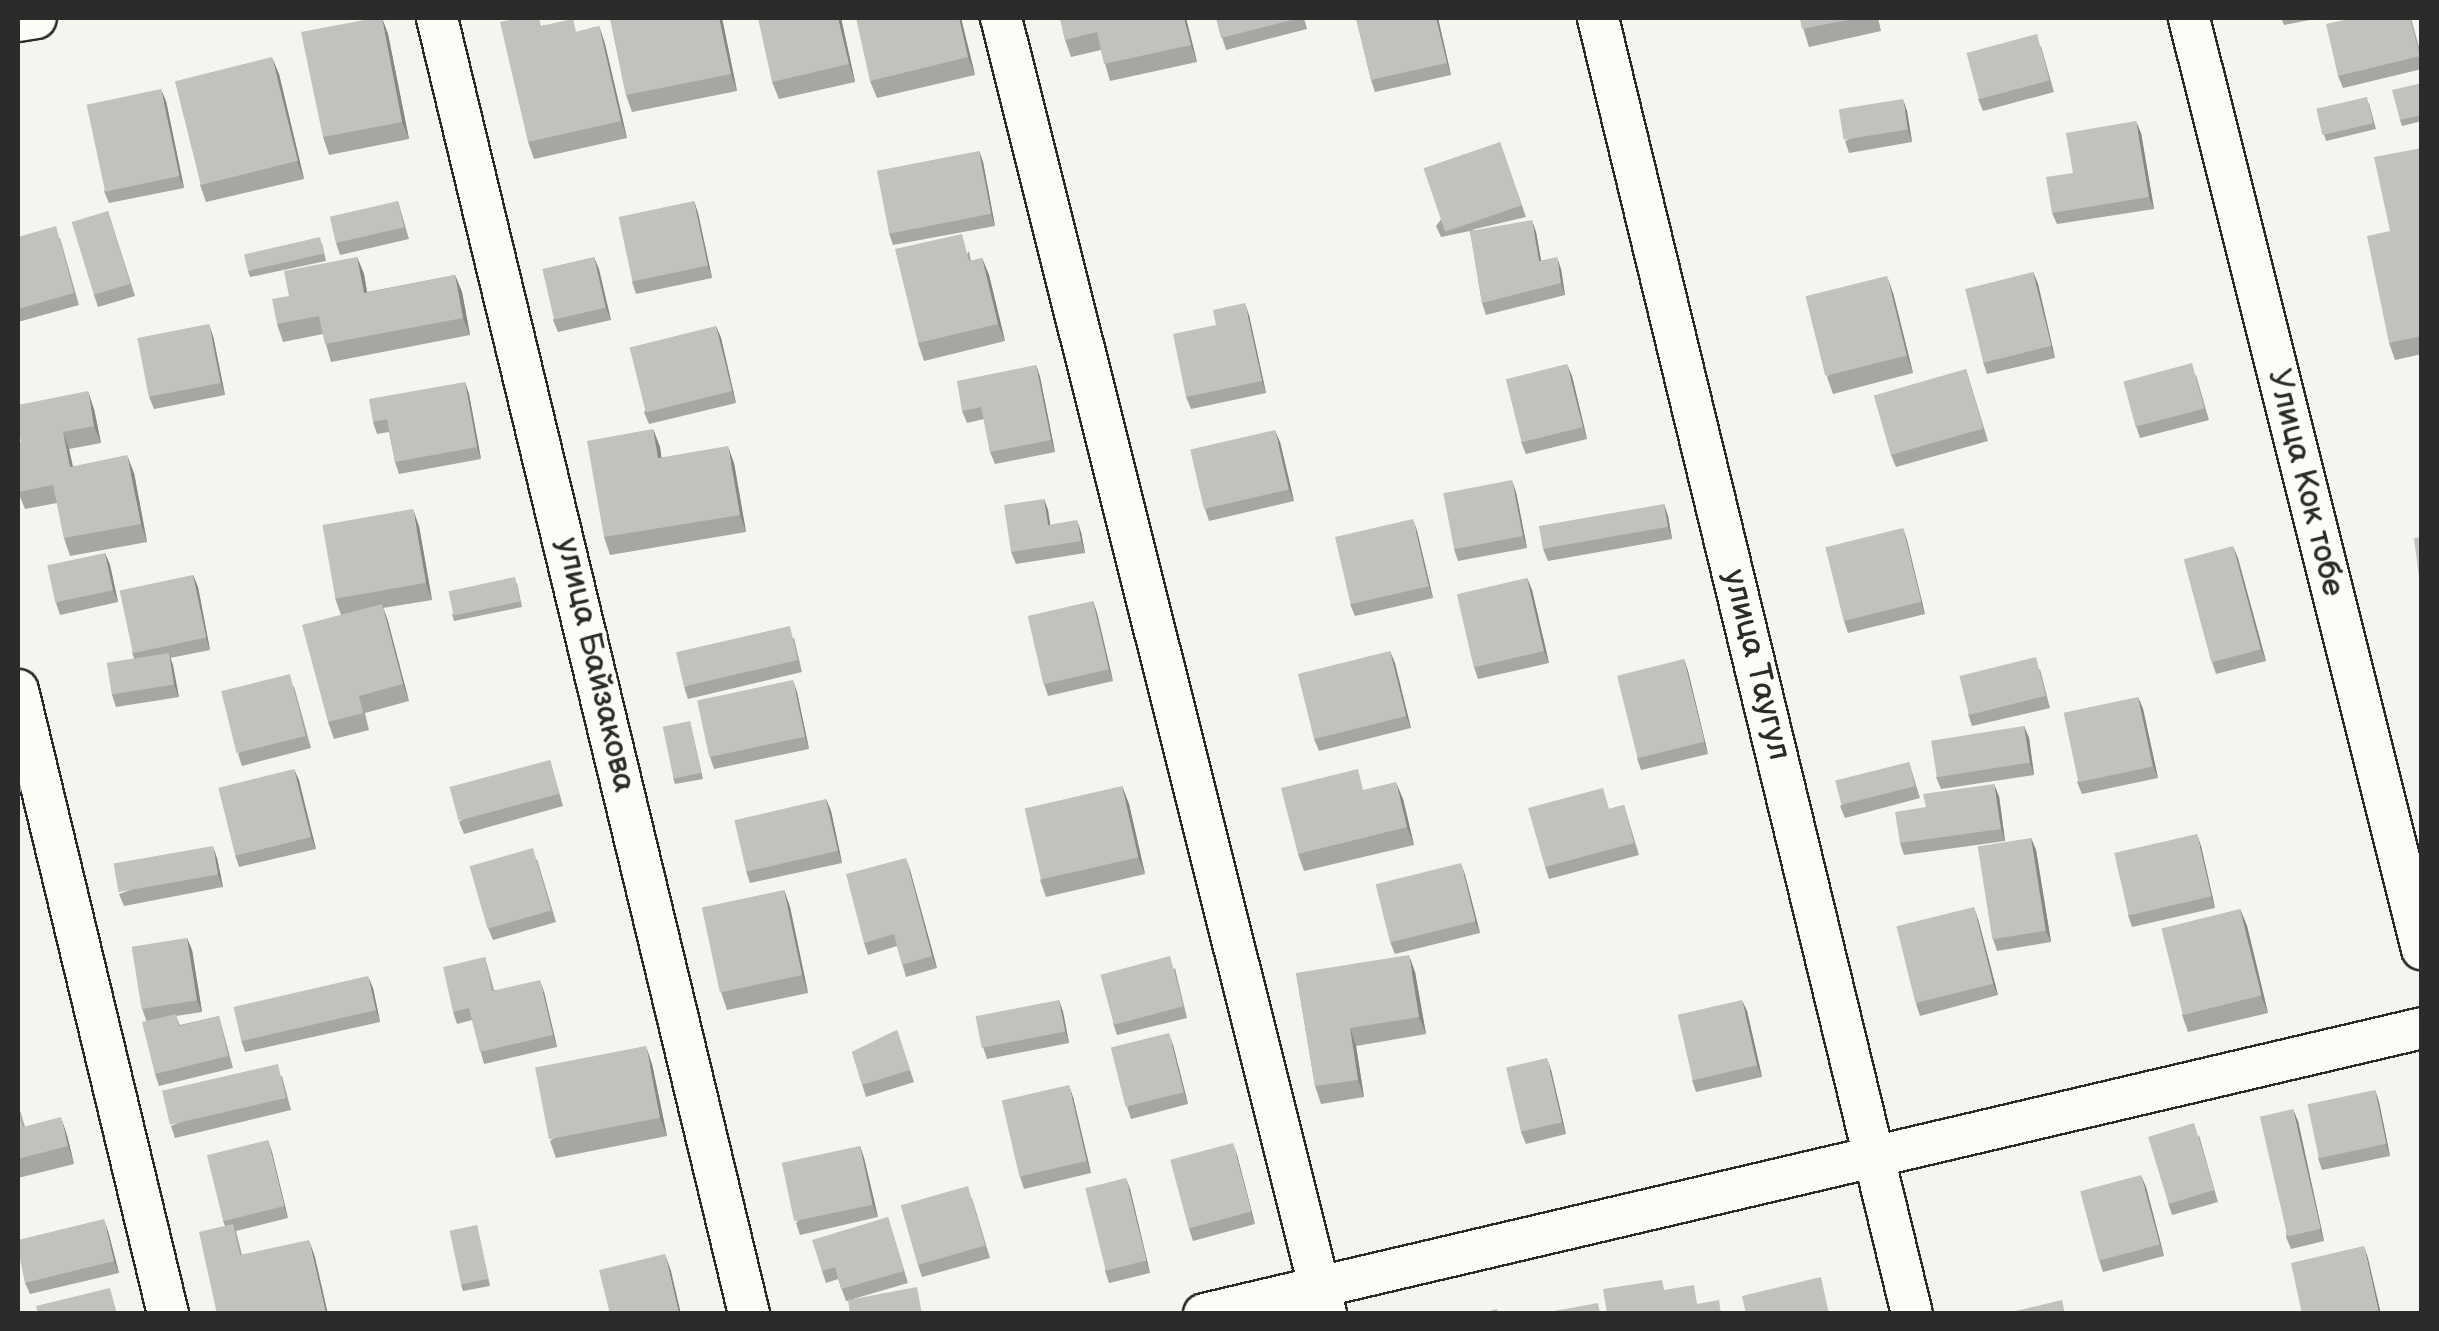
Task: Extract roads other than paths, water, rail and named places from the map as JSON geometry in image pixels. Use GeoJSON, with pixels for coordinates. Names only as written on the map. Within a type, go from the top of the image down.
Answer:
{"type":"FeatureCollection","features":[{"type":"Feature","properties":{"kind":"street"},"geometry":{"type":"LineString","coordinates":[[18,22],[36,18]]}},
{"type":"Feature","properties":{"kind":"street","name":"улица Байзакова"},"geometry":{"type":"LineString","coordinates":[[437,18],[750,1314]]}},
{"type":"Feature","properties":{"kind":"street"},"geometry":{"type":"LineString","coordinates":[[1002,18],[1323,1302]]}},
{"type":"Feature","properties":{"kind":"street","name":"улица Таугул"},"geometry":{"type":"LineString","coordinates":[[1598,18],[1912,1314]]}},
{"type":"Feature","properties":{"kind":"street","name":"Улица Кок тобе"},"geometry":{"type":"LineString","coordinates":[[2189,18],[2422,950]]}},
{"type":"Feature","properties":{"kind":"street"},"geometry":{"type":"LineString","coordinates":[[18,690],[168,1314]]}},
{"type":"Feature","properties":{"kind":"street"},"geometry":{"type":"LineString","coordinates":[[1204,1314],[1323,1302],[1877,1160],[2422,1028]]}}]}
